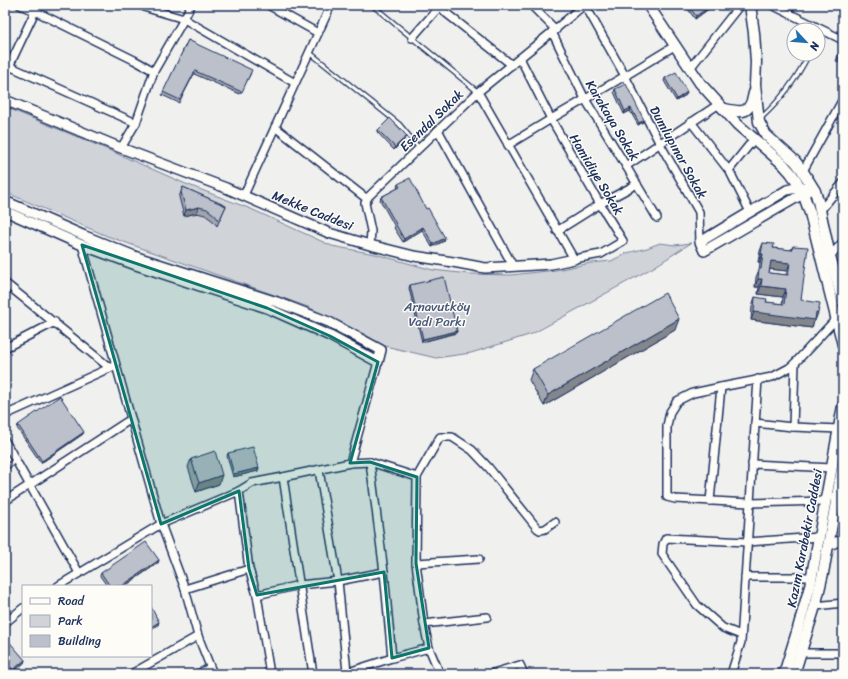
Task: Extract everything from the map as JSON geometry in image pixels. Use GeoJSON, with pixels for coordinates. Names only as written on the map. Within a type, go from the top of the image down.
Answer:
{"type":"FeatureCollection","features":[{"type":"Feature","properties":{"kind":"main road"},"geometry":{"type":"LineString","coordinates":[[648,5],[676,44],[700,83],[738,124],[784,164],[802,190],[810,213],[843,345]]}},
{"type":"Feature","properties":{"kind":"main road"},"geometry":{"type":"LineString","coordinates":[[722,106],[738,112],[745,110],[752,100],[755,85],[756,62],[750,5]]}},
{"type":"Feature","properties":{"kind":"main road"},"geometry":{"type":"LineString","coordinates":[[755,85],[759,122],[766,135],[795,161],[813,188],[818,201],[830,256],[843,302]]}},
{"type":"Feature","properties":{"kind":"main road","name":"Mekke Caddesi"},"geometry":{"type":"LineString","coordinates":[[5,100],[121,148],[226,188],[329,233],[370,245],[414,256],[485,268],[551,264],[574,260]]}},
{"type":"Feature","properties":{"kind":"main road"},"geometry":{"type":"LineString","coordinates":[[802,190],[704,251],[700,242],[787,190],[813,188]]}},
{"type":"Feature","properties":{"kind":"main road"},"geometry":{"type":"LineString","coordinates":[[5,201],[83,240],[136,265],[267,308],[330,336],[378,362],[381,350],[329,322],[277,302],[83,240],[5,211]]}},
{"type":"Feature","properties":{"kind":"main road","name":"Kazım Karabekir Caddesi"},"geometry":{"type":"LineString","coordinates":[[794,674],[816,606],[828,546],[832,468],[843,406]]}},
{"type":"Feature","properties":{"kind":"main road","name":"Kazım Karabekir Caddesi"},"geometry":{"type":"LineString","coordinates":[[784,674],[812,577],[819,537],[843,464]]}},
{"type":"Feature","properties":{"kind":"main road"},"geometry":{"type":"LineString","coordinates":[[831,502],[843,515]]}},
{"type":"Feature","properties":{"kind":"main road"},"geometry":{"type":"LineString","coordinates":[[828,546],[836,542],[843,541]]}},
{"type":"Feature","properties":{"kind":"street"},"geometry":{"type":"LineString","coordinates":[[20,5],[36,8],[154,71]]}},
{"type":"Feature","properties":{"kind":"street"},"geometry":{"type":"LineString","coordinates":[[140,5],[184,19],[295,83]]}},
{"type":"Feature","properties":{"kind":"street"},"geometry":{"type":"LineString","coordinates":[[121,148],[136,123],[154,71],[191,5]]}},
{"type":"Feature","properties":{"kind":"street"},"geometry":{"type":"LineString","coordinates":[[268,5],[318,33]]}},
{"type":"Feature","properties":{"kind":"street"},"geometry":{"type":"LineString","coordinates":[[244,196],[330,5]]}},
{"type":"Feature","properties":{"kind":"street","name":"Karakaya Sokak"},"geometry":{"type":"LineString","coordinates":[[531,5],[554,31],[585,100],[658,218]]}},
{"type":"Feature","properties":{"kind":"street","name":"Esendal Sokak"},"geometry":{"type":"LineString","coordinates":[[367,199],[478,92],[584,5]]}},
{"type":"Feature","properties":{"kind":"street","name":"Dumlupınar Sokak"},"geometry":{"type":"LineString","coordinates":[[584,5],[625,76],[660,144],[699,212],[700,242]]}},
{"type":"Feature","properties":{"kind":"street"},"geometry":{"type":"LineString","coordinates":[[691,67],[740,5]]}},
{"type":"Feature","properties":{"kind":"street"},"geometry":{"type":"LineString","coordinates":[[772,5],[801,22]]}},
{"type":"Feature","properties":{"kind":"street"},"geometry":{"type":"LineString","coordinates":[[412,38],[440,6],[446,13],[512,64]]}},
{"type":"Feature","properties":{"kind":"street"},"geometry":{"type":"LineString","coordinates":[[5,75],[36,8]]}},
{"type":"Feature","properties":{"kind":"street"},"geometry":{"type":"LineString","coordinates":[[826,35],[843,40]]}},
{"type":"Feature","properties":{"kind":"street"},"geometry":{"type":"LineString","coordinates":[[508,145],[676,44]]}},
{"type":"Feature","properties":{"kind":"street","name":"Hamidiye Sokak"},"geometry":{"type":"LineString","coordinates":[[520,58],[551,119],[623,241]]}},
{"type":"Feature","properties":{"kind":"street"},"geometry":{"type":"LineString","coordinates":[[9,66],[136,123]]}},
{"type":"Feature","properties":{"kind":"street"},"geometry":{"type":"LineString","coordinates":[[478,92],[574,260]]}},
{"type":"Feature","properties":{"kind":"street"},"geometry":{"type":"LineString","coordinates":[[803,171],[843,99]]}},
{"type":"Feature","properties":{"kind":"street"},"geometry":{"type":"LineString","coordinates":[[626,166],[691,122],[722,106]]}},
{"type":"Feature","properties":{"kind":"street"},"geometry":{"type":"LineString","coordinates":[[691,122],[729,170],[750,212]]}},
{"type":"Feature","properties":{"kind":"street"},"geometry":{"type":"LineString","coordinates":[[275,128],[367,199],[365,203],[371,231],[370,245]]}},
{"type":"Feature","properties":{"kind":"street"},"geometry":{"type":"LineString","coordinates":[[438,130],[513,266]]}},
{"type":"Feature","properties":{"kind":"street"},"geometry":{"type":"LineString","coordinates":[[729,170],[754,139]]}},
{"type":"Feature","properties":{"kind":"street"},"geometry":{"type":"LineString","coordinates":[[820,211],[843,183]]}},
{"type":"Feature","properties":{"kind":"street"},"geometry":{"type":"LineString","coordinates":[[558,230],[600,204],[637,184]]}},
{"type":"Feature","properties":{"kind":"street"},"geometry":{"type":"LineString","coordinates":[[83,240],[113,366],[131,419],[161,524],[185,589],[198,636],[212,671],[198,674]]}},
{"type":"Feature","properties":{"kind":"street","name":"Mekke Caddesi"},"geometry":{"type":"LineString","coordinates":[[574,260],[601,254],[623,241]]}},
{"type":"Feature","properties":{"kind":"street"},"geometry":{"type":"LineString","coordinates":[[830,256],[843,242]]}},
{"type":"Feature","properties":{"kind":"street"},"geometry":{"type":"LineString","coordinates":[[5,283],[113,366]]}},
{"type":"Feature","properties":{"kind":"street"},"geometry":{"type":"LineString","coordinates":[[831,502],[750,503],[676,499],[667,497],[667,426],[670,412],[676,401],[693,393],[772,376],[789,368],[836,319]]}},
{"type":"Feature","properties":{"kind":"street"},"geometry":{"type":"LineString","coordinates":[[5,348],[54,322]]}},
{"type":"Feature","properties":{"kind":"street"},"geometry":{"type":"LineString","coordinates":[[350,462],[378,362]]}},
{"type":"Feature","properties":{"kind":"street"},"geometry":{"type":"LineString","coordinates":[[793,427],[795,363]]}},
{"type":"Feature","properties":{"kind":"street"},"geometry":{"type":"LineString","coordinates":[[5,415],[113,366]]}},
{"type":"Feature","properties":{"kind":"street"},"geometry":{"type":"LineString","coordinates":[[731,674],[741,642],[758,379]]}},
{"type":"Feature","properties":{"kind":"street"},"geometry":{"type":"LineString","coordinates":[[710,501],[721,387]]}},
{"type":"Feature","properties":{"kind":"street"},"geometry":{"type":"LineString","coordinates":[[5,501],[131,419]]}},
{"type":"Feature","properties":{"kind":"street"},"geometry":{"type":"LineString","coordinates":[[755,423],[793,427],[839,429]]}},
{"type":"Feature","properties":{"kind":"street"},"geometry":{"type":"LineString","coordinates":[[440,674],[429,648],[424,624],[416,563],[418,477],[440,437],[452,437],[472,450],[537,528],[540,530],[545,529],[556,522]]}},
{"type":"Feature","properties":{"kind":"street"},"geometry":{"type":"LineString","coordinates":[[5,441],[79,573]]}},
{"type":"Feature","properties":{"kind":"street"},"geometry":{"type":"LineString","coordinates":[[60,585],[161,524],[240,491],[252,483],[319,470],[350,462],[370,462],[418,477]]}},
{"type":"Feature","properties":{"kind":"street"},"geometry":{"type":"LineString","coordinates":[[370,462],[384,572],[392,658]]}},
{"type":"Feature","properties":{"kind":"street"},"geometry":{"type":"LineString","coordinates":[[752,464],[832,468]]}},
{"type":"Feature","properties":{"kind":"street"},"geometry":{"type":"LineString","coordinates":[[319,470],[338,581],[348,673],[392,658],[429,648]]}},
{"type":"Feature","properties":{"kind":"street"},"geometry":{"type":"LineString","coordinates":[[284,477],[313,674]]}},
{"type":"Feature","properties":{"kind":"street"},"geometry":{"type":"LineString","coordinates":[[240,491],[249,568],[257,595],[270,674]]}},
{"type":"Feature","properties":{"kind":"street"},"geometry":{"type":"LineString","coordinates":[[741,635],[724,628],[697,605],[662,554],[663,544],[666,538],[747,542],[819,537]]}},
{"type":"Feature","properties":{"kind":"street"},"geometry":{"type":"LineString","coordinates":[[416,563],[479,559]]}},
{"type":"Feature","properties":{"kind":"street"},"geometry":{"type":"LineString","coordinates":[[185,589],[249,568]]}},
{"type":"Feature","properties":{"kind":"street"},"geometry":{"type":"LineString","coordinates":[[257,595],[299,585],[338,581],[384,572]]}},
{"type":"Feature","properties":{"kind":"street"},"geometry":{"type":"LineString","coordinates":[[745,577],[812,577]]}},
{"type":"Feature","properties":{"kind":"street"},"geometry":{"type":"LineString","coordinates":[[816,606],[843,603]]}},
{"type":"Feature","properties":{"kind":"street"},"geometry":{"type":"LineString","coordinates":[[5,623],[22,609]]}},
{"type":"Feature","properties":{"kind":"street"},"geometry":{"type":"LineString","coordinates":[[424,624],[487,617]]}},
{"type":"Feature","properties":{"kind":"street"},"geometry":{"type":"LineString","coordinates":[[131,674],[198,636]]}},
{"type":"Feature","properties":{"kind":"street"},"geometry":{"type":"LineString","coordinates":[[801,653],[843,654]]}},
{"type":"Feature","properties":{"kind":"street"},"geometry":{"type":"LineString","coordinates":[[490,674],[520,665],[524,674]]}},
{"type":"Feature","properties":{"kind":"lane"},"geometry":{"type":"LineString","coordinates":[[372,5],[478,92]]}},
{"type":"Feature","properties":{"kind":"lane"},"geometry":{"type":"LineString","coordinates":[[309,52],[399,124],[419,148]]}},
{"type":"Feature","properties":{"kind":"lane"},"geometry":{"type":"LineString","coordinates":[[759,120],[787,91],[804,62]]}},
{"type":"Feature","properties":{"kind":"lane"},"geometry":{"type":"LineString","coordinates":[[5,463],[8,466],[16,459]]}},
{"type":"Feature","properties":{"kind":"highlighted area"},"geometry":{"type":"Polygon","coordinates":[[[82,245],[267,308],[330,336],[378,362],[350,463],[370,462],[417,477],[416,563],[429,648],[392,658],[384,572],[257,595],[249,569],[239,491],[161,524],[82,245]]]}},
{"type":"Feature","properties":{"kind":"green space","name":"Arnavutköy Vadi Parkı"},"geometry":{"type":"Polygon","coordinates":[[[5,107],[186,184],[251,209],[332,246],[375,254],[433,270],[469,274],[511,275],[556,270],[591,263],[611,261],[627,253],[660,243],[675,245],[691,243],[654,267],[532,334],[471,353],[436,358],[385,346],[364,334],[308,307],[107,236],[5,192],[5,107]]]}},
{"type":"Feature","properties":{"kind":"building"},"geometry":{"type":"Polygon","coordinates":[[[688,5],[712,5],[696,16],[688,5]]]}},
{"type":"Feature","properties":{"kind":"building"},"geometry":{"type":"Polygon","coordinates":[[[188,40],[252,70],[242,92],[195,71],[180,100],[163,92],[188,40]]]}},
{"type":"Feature","properties":{"kind":"building"},"geometry":{"type":"Polygon","coordinates":[[[843,45],[843,61],[837,58],[843,45]]]}},
{"type":"Feature","properties":{"kind":"building"},"geometry":{"type":"Polygon","coordinates":[[[676,72],[687,92],[677,99],[665,78],[676,72]]]}},
{"type":"Feature","properties":{"kind":"building"},"geometry":{"type":"Polygon","coordinates":[[[626,84],[644,120],[639,123],[631,108],[625,111],[615,89],[626,84]]]}},
{"type":"Feature","properties":{"kind":"building"},"geometry":{"type":"Polygon","coordinates":[[[390,118],[407,136],[395,147],[378,130],[390,118]]]}},
{"type":"Feature","properties":{"kind":"building"},"geometry":{"type":"Polygon","coordinates":[[[410,178],[426,209],[428,208],[445,238],[433,244],[423,227],[404,239],[381,197],[400,187],[398,184],[410,178]]]}},
{"type":"Feature","properties":{"kind":"building"},"geometry":{"type":"Polygon","coordinates":[[[183,187],[226,206],[219,221],[215,215],[207,209],[199,207],[186,210],[181,192],[183,187]]]}},
{"type":"Feature","properties":{"kind":"building"},"geometry":{"type":"Polygon","coordinates":[[[763,243],[774,244],[773,248],[792,250],[793,246],[808,247],[801,300],[820,303],[818,313],[816,312],[815,320],[754,312],[755,297],[767,299],[766,302],[784,304],[786,289],[761,286],[762,279],[758,279],[763,254],[761,254],[763,243]],[[771,261],[769,273],[788,275],[790,263],[771,261]]]}},
{"type":"Feature","properties":{"kind":"building"},"geometry":{"type":"Polygon","coordinates":[[[444,277],[457,331],[423,339],[410,285],[444,277]]]}},
{"type":"Feature","properties":{"kind":"building"},"geometry":{"type":"Polygon","coordinates":[[[665,293],[679,319],[548,395],[533,369],[665,293]]]}},
{"type":"Feature","properties":{"kind":"building"},"geometry":{"type":"Polygon","coordinates":[[[60,396],[84,432],[42,461],[18,425],[60,396]]]}},
{"type":"Feature","properties":{"kind":"building"},"geometry":{"type":"Polygon","coordinates":[[[253,447],[259,468],[234,474],[228,453],[253,447]]]}},
{"type":"Feature","properties":{"kind":"building"},"geometry":{"type":"Polygon","coordinates":[[[215,451],[222,475],[199,483],[191,459],[215,451]]]}},
{"type":"Feature","properties":{"kind":"building"},"geometry":{"type":"Polygon","coordinates":[[[146,542],[159,560],[123,585],[109,585],[101,573],[146,542]]]}},
{"type":"Feature","properties":{"kind":"building"},"geometry":{"type":"Polygon","coordinates":[[[152,609],[159,622],[152,626],[152,609]]]}},
{"type":"Feature","properties":{"kind":"building"},"geometry":{"type":"Polygon","coordinates":[[[6,638],[25,660],[13,670],[5,660],[6,638]]]}}]}
